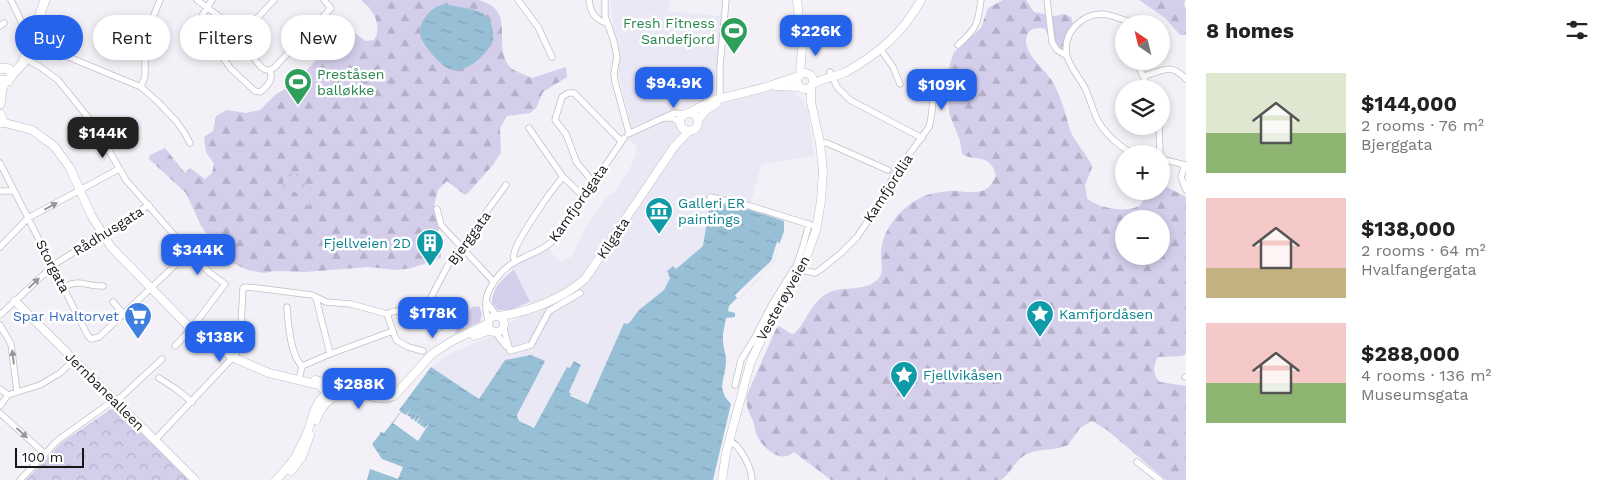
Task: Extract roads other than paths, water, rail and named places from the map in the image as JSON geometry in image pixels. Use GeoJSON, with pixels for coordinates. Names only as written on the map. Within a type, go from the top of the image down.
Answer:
{"type":"FeatureCollection","features":[{"type":"Feature","properties":{"kind":"main road"},"geometry":{"type":"LineString","coordinates":[[40,15],[45,0]]}},
{"type":"Feature","properties":{"kind":"main road"},"geometry":{"type":"LineString","coordinates":[[796,0],[802,47],[809,74],[813,78],[812,85]]}},
{"type":"Feature","properties":{"kind":"main road"},"geometry":{"type":"LineString","coordinates":[[766,87],[801,87],[806,89],[831,74],[851,67],[880,50],[904,27],[922,0]]}},
{"type":"Feature","properties":{"kind":"main road"},"geometry":{"type":"LineString","coordinates":[[801,87],[797,82],[802,47]]}},
{"type":"Feature","properties":{"kind":"main road"},"geometry":{"type":"LineString","coordinates":[[0,104],[4,73],[21,60]]}},
{"type":"Feature","properties":{"kind":"main road"},"geometry":{"type":"LineString","coordinates":[[744,93],[711,107],[700,116],[696,128],[684,127],[681,118],[711,101],[766,87],[804,72],[809,74],[831,74]]}},
{"type":"Feature","properties":{"kind":"main road","name":"Vesterøyveien"},"geometry":{"type":"LineString","coordinates":[[722,480],[723,466],[744,384],[758,344],[771,317],[802,270],[823,184],[820,143],[811,102],[812,85]]}},
{"type":"Feature","properties":{"kind":"main road","name":"Vesterøyveien"},"geometry":{"type":"LineString","coordinates":[[801,87],[814,118]]}},
{"type":"Feature","properties":{"kind":"main road"},"geometry":{"type":"LineString","coordinates":[[688,113],[695,116],[698,120]]}},
{"type":"Feature","properties":{"kind":"main road"},"geometry":{"type":"LineString","coordinates":[[1,117],[32,130],[50,142],[60,152],[70,168],[102,234],[116,254],[191,329],[234,358],[264,370],[319,385],[337,396],[348,395],[392,402],[402,396],[426,362],[442,347],[490,327],[499,331],[501,320],[492,316],[490,327]]}},
{"type":"Feature","properties":{"kind":"main road","name":"Kilgata"},"geometry":{"type":"LineString","coordinates":[[501,320],[567,292],[585,278],[674,147],[684,127]]}},
{"type":"Feature","properties":{"kind":"main road","name":"Jernbanealleen"},"geometry":{"type":"LineString","coordinates":[[15,301],[195,480]]}},
{"type":"Feature","properties":{"kind":"main road"},"geometry":{"type":"LineString","coordinates":[[276,480],[289,467],[306,434],[316,405],[328,391],[350,390],[384,401]]}},
{"type":"Feature","properties":{"kind":"main road"},"geometry":{"type":"LineString","coordinates":[[283,480],[302,457],[328,391]]}},
{"type":"Feature","properties":{"kind":"street"},"geometry":{"type":"LineString","coordinates":[[11,0],[18,15]]}},
{"type":"Feature","properties":{"kind":"street"},"geometry":{"type":"LineString","coordinates":[[141,87],[144,76],[145,38],[160,0]]}},
{"type":"Feature","properties":{"kind":"street"},"geometry":{"type":"LineString","coordinates":[[197,0],[218,15]]}},
{"type":"Feature","properties":{"kind":"street"},"geometry":{"type":"LineString","coordinates":[[212,0],[203,14],[199,32],[216,48],[237,76],[255,92],[260,92],[269,84],[271,79],[270,71]]}},
{"type":"Feature","properties":{"kind":"street"},"geometry":{"type":"LineString","coordinates":[[260,15],[274,0]]}},
{"type":"Feature","properties":{"kind":"street"},"geometry":{"type":"LineString","coordinates":[[270,71],[331,8],[324,0]]}},
{"type":"Feature","properties":{"kind":"street"},"geometry":{"type":"LineString","coordinates":[[518,0],[538,27],[552,57]]}},
{"type":"Feature","properties":{"kind":"street"},"geometry":{"type":"LineString","coordinates":[[589,0],[592,12],[599,20],[607,23]]}},
{"type":"Feature","properties":{"kind":"street"},"geometry":{"type":"LineString","coordinates":[[605,0],[604,16],[614,42],[617,57],[614,73],[624,110],[625,137]]}},
{"type":"Feature","properties":{"kind":"street"},"geometry":{"type":"LineString","coordinates":[[720,98],[720,66],[726,0]]}},
{"type":"Feature","properties":{"kind":"street"},"geometry":{"type":"LineString","coordinates":[[958,45],[978,23],[981,0]]}},
{"type":"Feature","properties":{"kind":"street"},"geometry":{"type":"LineString","coordinates":[[1047,0],[1052,42],[1057,50],[1067,56]]}},
{"type":"Feature","properties":{"kind":"street"},"geometry":{"type":"LineString","coordinates":[[1115,17],[1104,14],[1082,20],[1073,29],[1067,40],[1067,56],[1086,90],[1098,121],[1121,145]]}},
{"type":"Feature","properties":{"kind":"street"},"geometry":{"type":"LineString","coordinates":[[880,50],[893,67],[900,84]]}},
{"type":"Feature","properties":{"kind":"street"},"geometry":{"type":"LineString","coordinates":[[28,60],[49,72],[74,98],[102,138],[126,180],[189,252],[210,273],[225,284],[191,329],[175,346]]}},
{"type":"Feature","properties":{"kind":"street"},"geometry":{"type":"LineString","coordinates":[[76,60],[141,87],[176,122],[190,143]]}},
{"type":"Feature","properties":{"kind":"street"},"geometry":{"type":"LineString","coordinates":[[255,60],[265,70],[270,71]]}},
{"type":"Feature","properties":{"kind":"street"},"geometry":{"type":"LineString","coordinates":[[1144,76],[1166,67],[1176,70],[1186,79]]}},
{"type":"Feature","properties":{"kind":"street"},"geometry":{"type":"LineString","coordinates":[[1141,70],[1146,80]]}},
{"type":"Feature","properties":{"kind":"street"},"geometry":{"type":"LineString","coordinates":[[831,74],[836,87],[850,100],[922,138]]}},
{"type":"Feature","properties":{"kind":"street","name":"Kamfjordlia"},"geometry":{"type":"LineString","coordinates":[[802,270],[815,272],[820,270],[857,237],[895,174],[929,127],[932,119],[933,90],[936,75]]}},
{"type":"Feature","properties":{"kind":"street"},"geometry":{"type":"LineString","coordinates":[[594,182],[577,163],[566,134],[556,122],[562,97],[568,93],[574,93],[625,137]]}},
{"type":"Feature","properties":{"kind":"street"},"geometry":{"type":"LineString","coordinates":[[625,137],[674,113],[688,113]]}},
{"type":"Feature","properties":{"kind":"street"},"geometry":{"type":"LineString","coordinates":[[662,118],[673,118],[684,127]]}},
{"type":"Feature","properties":{"kind":"street"},"geometry":{"type":"LineString","coordinates":[[529,128],[563,177],[584,197]]}},
{"type":"Feature","properties":{"kind":"street","name":"Kamfjordgata"},"geometry":{"type":"LineString","coordinates":[[490,327],[486,301],[489,290],[494,282],[509,266],[550,244],[563,229],[625,137]]}},
{"type":"Feature","properties":{"kind":"street"},"geometry":{"type":"LineString","coordinates":[[820,143],[827,143],[888,170]]}},
{"type":"Feature","properties":{"kind":"street"},"geometry":{"type":"LineString","coordinates":[[1170,161],[1186,165],[1182,177],[1186,190]]}},
{"type":"Feature","properties":{"kind":"street","name":"Storgata"},"geometry":{"type":"LineString","coordinates":[[1,164],[88,336],[94,339],[99,338],[123,313]]}},
{"type":"Feature","properties":{"kind":"street"},"geometry":{"type":"LineString","coordinates":[[0,247],[28,218],[119,169]]}},
{"type":"Feature","properties":{"kind":"street"},"geometry":{"type":"LineString","coordinates":[[515,262],[513,257],[518,244],[552,190],[563,177]]}},
{"type":"Feature","properties":{"kind":"street","name":"Bjerggata"},"geometry":{"type":"LineString","coordinates":[[413,315],[420,312],[427,305],[448,265],[506,186]]}},
{"type":"Feature","properties":{"kind":"street"},"geometry":{"type":"LineString","coordinates":[[0,191],[13,191]]}},
{"type":"Feature","properties":{"kind":"street"},"geometry":{"type":"LineString","coordinates":[[710,197],[750,206],[813,225],[793,272],[772,304],[741,360],[735,385]]}},
{"type":"Feature","properties":{"kind":"street","name":"Rådhusgata"},"geometry":{"type":"LineString","coordinates":[[0,315],[53,266],[149,205]]}},
{"type":"Feature","properties":{"kind":"street"},"geometry":{"type":"LineString","coordinates":[[437,209],[441,225],[494,282]]}},
{"type":"Feature","properties":{"kind":"street"},"geometry":{"type":"LineString","coordinates":[[113,302],[123,313],[189,252]]}},
{"type":"Feature","properties":{"kind":"street"},"geometry":{"type":"LineString","coordinates":[[64,287],[78,282],[103,286]]}},
{"type":"Feature","properties":{"kind":"street"},"geometry":{"type":"LineString","coordinates":[[154,441],[234,358],[240,344],[243,288],[245,287],[312,295],[326,302],[351,304],[387,314],[395,310],[402,310],[413,315],[420,323],[437,329],[442,326],[455,310]]}},
{"type":"Feature","properties":{"kind":"street"},"geometry":{"type":"LineString","coordinates":[[510,350],[531,345],[549,311],[580,293]]}},
{"type":"Feature","properties":{"kind":"street"},"geometry":{"type":"LineString","coordinates":[[316,298],[330,354]]}},
{"type":"Feature","properties":{"kind":"street"},"geometry":{"type":"LineString","coordinates":[[486,301],[501,320],[510,350]]}},
{"type":"Feature","properties":{"kind":"street"},"geometry":{"type":"LineString","coordinates":[[286,306],[291,339],[298,363],[302,366]]}},
{"type":"Feature","properties":{"kind":"street"},"geometry":{"type":"LineString","coordinates":[[387,314],[396,340],[408,347],[424,351]]}},
{"type":"Feature","properties":{"kind":"street"},"geometry":{"type":"LineString","coordinates":[[0,325],[11,344],[17,392]]}},
{"type":"Feature","properties":{"kind":"street"},"geometry":{"type":"LineString","coordinates":[[490,327],[510,350]]}},
{"type":"Feature","properties":{"kind":"street"},"geometry":{"type":"LineString","coordinates":[[302,366],[393,331]]}},
{"type":"Feature","properties":{"kind":"street"},"geometry":{"type":"LineString","coordinates":[[20,480],[65,434],[114,400],[120,398],[162,359]]}},
{"type":"Feature","properties":{"kind":"street"},"geometry":{"type":"LineString","coordinates":[[0,406],[8,395],[40,385],[60,373],[74,360]]}},
{"type":"Feature","properties":{"kind":"street"},"geometry":{"type":"LineString","coordinates":[[299,378],[302,366]]}},
{"type":"Feature","properties":{"kind":"street"},"geometry":{"type":"LineString","coordinates":[[159,378],[176,388],[192,402]]}},
{"type":"Feature","properties":{"kind":"street"},"geometry":{"type":"LineString","coordinates":[[0,389],[8,395]]}},
{"type":"Feature","properties":{"kind":"street"},"geometry":{"type":"LineString","coordinates":[[0,413],[44,454]]}},
{"type":"Feature","properties":{"kind":"street"},"geometry":{"type":"LineString","coordinates":[[729,441],[736,445],[748,463],[752,480]]}},
{"type":"Feature","properties":{"kind":"street"},"geometry":{"type":"LineString","coordinates":[[289,467],[302,457]]}},
{"type":"Feature","properties":{"kind":"street"},"geometry":{"type":"LineString","coordinates":[[1137,462],[1160,480]]}},
{"type":"Feature","properties":{"kind":"water"},"geometry":{"type":"Polygon","coordinates":[[[445,4],[482,13],[488,18],[493,31],[492,43],[480,58],[460,70],[449,69],[441,63],[427,48],[420,34],[420,29],[427,14],[440,5],[445,4]]]}},
{"type":"Feature","properties":{"kind":"water"},"geometry":{"type":"Polygon","coordinates":[[[710,202],[744,208],[784,221],[784,231],[773,263],[739,299],[737,298],[729,306],[728,311],[735,313],[735,317],[726,318],[723,343],[726,367],[722,388],[723,393],[731,404],[713,480],[367,480],[370,469],[398,479],[403,467],[382,459],[372,444],[380,432],[384,433],[401,411],[399,410],[431,367],[479,399],[505,360],[531,355],[545,361],[517,415],[519,421],[534,428],[567,367],[570,368],[574,361],[581,365],[569,392],[570,396],[588,404],[624,323],[630,322],[639,310],[664,290],[670,278],[667,271],[673,266],[676,269],[703,246],[710,202]]]}},
{"type":"Feature","properties":{"kind":"place","name":"Fresh Fitness Sandefjord"},"geometry":{"type":"Point","coordinates":[734,55]}},
{"type":"Feature","properties":{"kind":"place","name":"Preståsen balløkke"},"geometry":{"type":"Point","coordinates":[298,106]}},
{"type":"Feature","properties":{"kind":"place","name":"Galleri ER paintings"},"geometry":{"type":"Point","coordinates":[659,235]}},
{"type":"Feature","properties":{"kind":"place","name":"Fjellveien 2D"},"geometry":{"type":"Point","coordinates":[430,267]}},
{"type":"Feature","properties":{"kind":"place","name":"Kamfjordåsen"},"geometry":{"type":"Point","coordinates":[1040,338]}},
{"type":"Feature","properties":{"kind":"place","name":"Spar Hvaltorvet"},"geometry":{"type":"Point","coordinates":[138,340]}},
{"type":"Feature","properties":{"kind":"place","name":"Fjellvikåsen"},"geometry":{"type":"Point","coordinates":[904,399]}}]}
